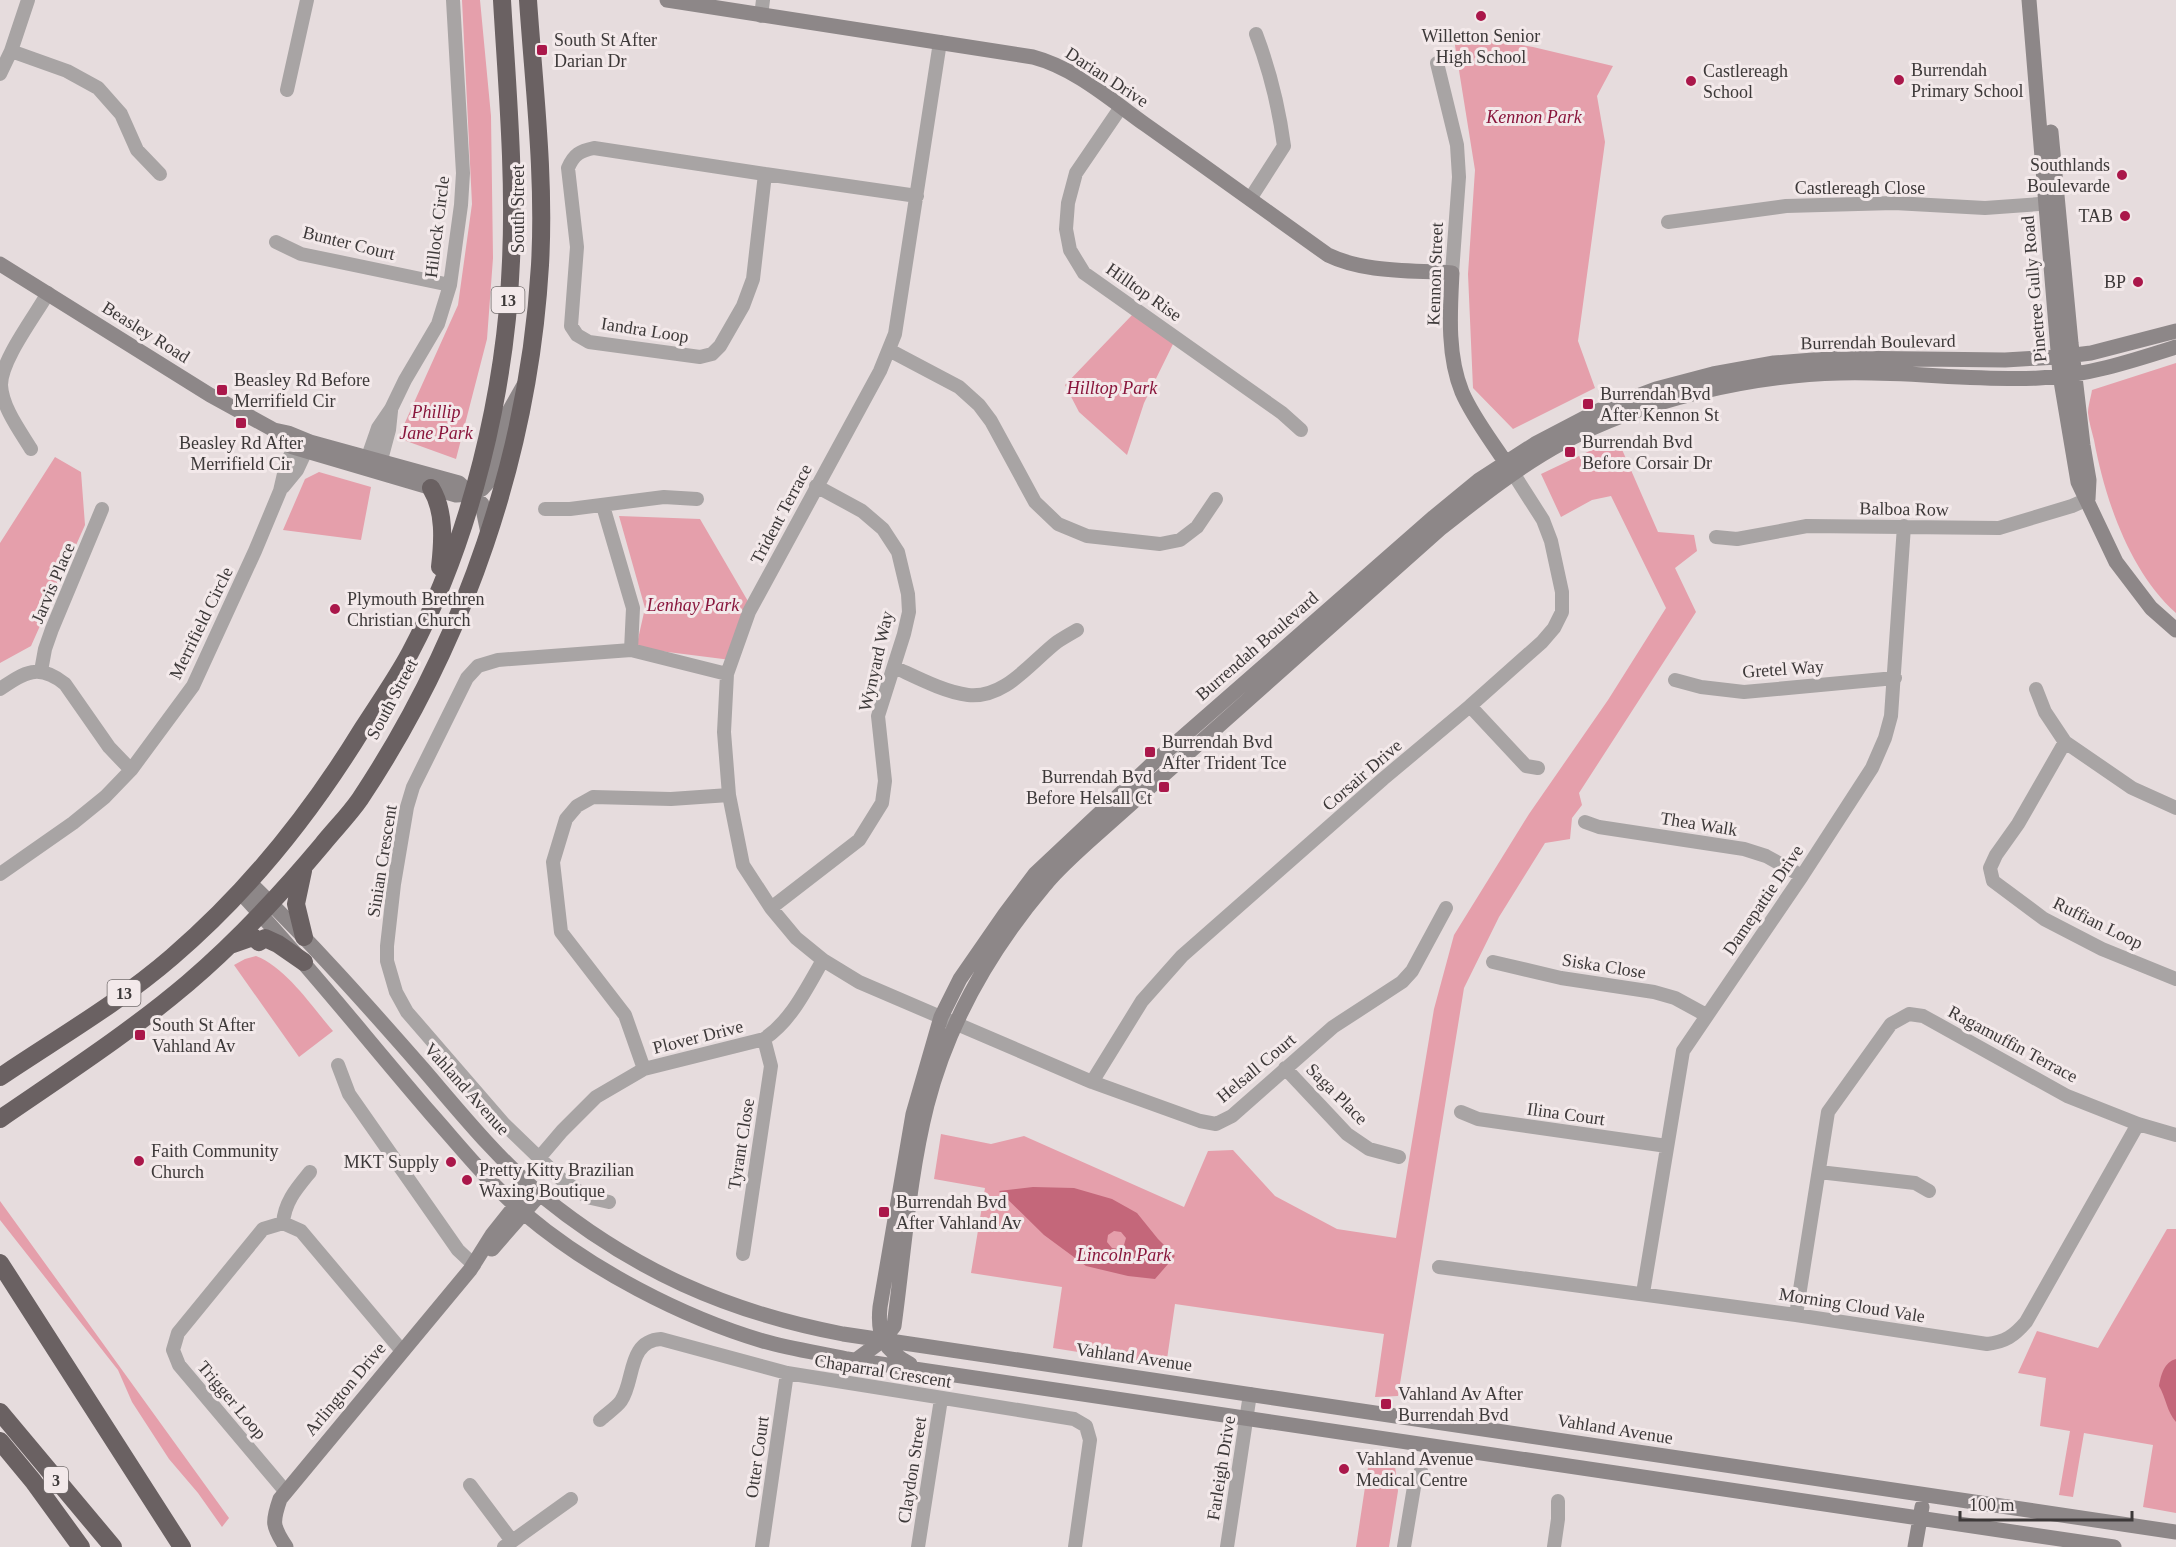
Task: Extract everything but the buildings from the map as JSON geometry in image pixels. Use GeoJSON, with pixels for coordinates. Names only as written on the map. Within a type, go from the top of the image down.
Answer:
{"type":"FeatureCollection","features":[{"type":"Feature","properties":{"kind":"highway","name":"South Street"},"geometry":{"type":"LineString","coordinates":[[0,1077],[143,981],[196,936],[245,887],[290,834],[335,775],[410,652],[438,590],[473,494],[493,413],[505,335],[511,261],[511,198],[502,0]]}},
{"type":"Feature","properties":{"kind":"highway","name":"South Street"},"geometry":{"type":"LineString","coordinates":[[0,1119],[150,1013],[188,983],[266,908],[358,801],[399,734],[439,658],[475,574],[506,479],[526,382],[537,307],[541,171],[528,0]]}},
{"type":"Feature","properties":{"kind":"highway"},"geometry":{"type":"LineString","coordinates":[[431,488],[439,505],[442,529],[438,590]]}},
{"type":"Feature","properties":{"kind":"highway"},"geometry":{"type":"LineString","coordinates":[[304,866],[296,904],[304,937]]}},
{"type":"Feature","properties":{"kind":"highway"},"geometry":{"type":"LineString","coordinates":[[230,945],[253,938],[258,942],[265,938],[304,962]]}},
{"type":"Feature","properties":{"kind":"highway"},"geometry":{"type":"LineString","coordinates":[[0,1263],[182,1547]]}},
{"type":"Feature","properties":{"kind":"highway","name":"3"},"geometry":{"type":"LineString","coordinates":[[0,1412],[113,1547]]}},
{"type":"Feature","properties":{"kind":"highway","name":"3"},"geometry":{"type":"LineString","coordinates":[[0,1441],[33,1481],[81,1547]]}},
{"type":"Feature","properties":{"kind":"main road","name":"Darian Drive"},"geometry":{"type":"LineString","coordinates":[[667,0],[1050,61],[1063,67],[1121,107],[1328,255],[1346,264],[1452,273]]}},
{"type":"Feature","properties":{"kind":"main road","name":"Pinetree Gully Road"},"geometry":{"type":"LineString","coordinates":[[2029,0],[2066,357]]}},
{"type":"Feature","properties":{"kind":"main road","name":"Pinetree Gully Road"},"geometry":{"type":"LineString","coordinates":[[2037,0],[2067,374],[2078,482],[2116,562],[2151,608],[2176,630]]}},
{"type":"Feature","properties":{"kind":"main road","name":"Beasley Road"},"geometry":{"type":"LineString","coordinates":[[0,264],[210,395],[274,430],[283,443],[302,445],[372,465],[459,483],[473,494]]}},
{"type":"Feature","properties":{"kind":"main road","name":"Kennon Street"},"geometry":{"type":"LineString","coordinates":[[1452,273],[1450,322],[1452,349],[1462,390],[1473,413],[1509,468]]}},
{"type":"Feature","properties":{"kind":"main road","name":"Burrendah Boulevard"},"geometry":{"type":"LineString","coordinates":[[883,1340],[894,1326],[913,1181],[927,1104],[948,1020],[971,992],[1020,916],[1046,883],[1087,843],[1440,529],[1486,491],[1509,468],[1559,430],[1607,407],[1656,389],[1713,374],[1774,363],[1838,358],[2005,360],[2066,357],[2132,344],[2176,331]]}},
{"type":"Feature","properties":{"kind":"main road","name":"Burrendah Boulevard"},"geometry":{"type":"LineString","coordinates":[[1509,468],[1606,422],[1716,388],[1775,378],[1839,373],[1891,372],[2006,379],[2067,374],[2100,369],[2176,347]]}},
{"type":"Feature","properties":{"kind":"main road"},"geometry":{"type":"LineString","coordinates":[[488,536],[482,504],[473,494],[482,489],[490,480],[507,416],[526,382]]}},
{"type":"Feature","properties":{"kind":"main road","name":"Beasley Road"},"geometry":{"type":"LineString","coordinates":[[372,465],[431,488],[456,495],[473,494]]}},
{"type":"Feature","properties":{"kind":"main road","name":"Vahland Avenue"},"geometry":{"type":"LineString","coordinates":[[245,887],[266,908],[304,937],[488,1143],[536,1190],[633,1260],[680,1284],[733,1306],[812,1328],[883,1340],[2176,1532]]}},
{"type":"Feature","properties":{"kind":"main road","name":"Vahland Avenue"},"geometry":{"type":"LineString","coordinates":[[266,908],[304,962],[452,1138],[478,1168],[520,1209],[596,1264],[628,1284],[671,1306],[763,1341],[856,1360],[2115,1547]]}},
{"type":"Feature","properties":{"kind":"main road","name":"Arlington Drive"},"geometry":{"type":"LineString","coordinates":[[286,1547],[277,1532],[273,1519],[280,1499],[474,1265],[497,1245],[520,1209],[536,1190]]}},
{"type":"Feature","properties":{"kind":"main road"},"geometry":{"type":"LineString","coordinates":[[856,1360],[883,1340],[898,1358],[917,1369]]}},
{"type":"Feature","properties":{"kind":"main road"},"geometry":{"type":"LineString","coordinates":[[1915,1547],[1923,1495]]}},
{"type":"Feature","properties":{"kind":"street"},"geometry":{"type":"LineString","coordinates":[[0,74],[11,51],[27,0]]}},
{"type":"Feature","properties":{"kind":"street"},"geometry":{"type":"LineString","coordinates":[[287,90],[307,0]]}},
{"type":"Feature","properties":{"kind":"street","name":"Hillock Circle"},"geometry":{"type":"LineString","coordinates":[[372,465],[378,428],[438,324],[450,285],[463,173],[453,0]]}},
{"type":"Feature","properties":{"kind":"street"},"geometry":{"type":"LineString","coordinates":[[761,16],[763,0]]}},
{"type":"Feature","properties":{"kind":"street"},"geometry":{"type":"LineString","coordinates":[[1250,199],[1284,146],[1280,116],[1256,34]]}},
{"type":"Feature","properties":{"kind":"street","name":"Trident Terrace"},"geometry":{"type":"LineString","coordinates":[[940,42],[899,318],[889,350],[880,371],[749,612],[727,674],[724,732],[729,795],[743,865],[771,908],[796,938],[823,960],[859,982],[948,1020]]}},
{"type":"Feature","properties":{"kind":"street"},"geometry":{"type":"LineString","coordinates":[[11,51],[68,71],[98,88],[121,114],[137,150],[160,174]]}},
{"type":"Feature","properties":{"kind":"street","name":"Kennon Street"},"geometry":{"type":"LineString","coordinates":[[1437,63],[1457,145],[1459,177],[1452,273]]}},
{"type":"Feature","properties":{"kind":"street","name":"Hilltop Rise"},"geometry":{"type":"LineString","coordinates":[[1121,107],[1076,173],[1068,203],[1066,230],[1070,250],[1084,273],[1254,393],[1301,430]]}},
{"type":"Feature","properties":{"kind":"street","name":"Iandra Loop"},"geometry":{"type":"LineString","coordinates":[[765,174],[753,279],[743,306],[720,346],[712,354],[700,357],[590,342],[577,335],[572,326],[577,247],[568,168],[572,158],[581,150],[594,148],[917,196]]}},
{"type":"Feature","properties":{"kind":"street","name":"Castlereagh Close"},"geometry":{"type":"LineString","coordinates":[[1668,222],[1786,206],[1893,203],[1985,208],[2050,203]]}},
{"type":"Feature","properties":{"kind":"street","name":"Bunter Court"},"geometry":{"type":"LineString","coordinates":[[276,242],[301,254],[450,285]]}},
{"type":"Feature","properties":{"kind":"street"},"geometry":{"type":"LineString","coordinates":[[31,449],[7,405],[2,385],[5,364],[48,293]]}},
{"type":"Feature","properties":{"kind":"street"},"geometry":{"type":"LineString","coordinates":[[889,350],[959,387],[979,405],[991,421],[1035,502],[1058,524],[1087,536],[1160,544],[1180,540],[1197,527],[1216,499]]}},
{"type":"Feature","properties":{"kind":"street","name":"Merrifield Circle"},"geometry":{"type":"LineString","coordinates":[[0,874],[74,823],[105,797],[131,770],[194,686],[230,610],[280,491],[297,470],[302,445]]}},
{"type":"Feature","properties":{"kind":"street","name":"Corsair Drive"},"geometry":{"type":"LineString","coordinates":[[1092,1082],[1142,1001],[1182,956],[1383,779],[1470,706],[1542,642],[1554,628],[1562,612],[1562,592],[1551,541],[1543,520],[1509,468]]}},
{"type":"Feature","properties":{"kind":"street","name":"Wynyard Way"},"geometry":{"type":"LineString","coordinates":[[771,908],[858,840],[882,803],[885,781],[878,716],[909,612],[908,594],[898,552],[883,529],[862,511],[816,486]]}},
{"type":"Feature","properties":{"kind":"street"},"geometry":{"type":"LineString","coordinates":[[545,509],[603,506],[664,497],[697,499]]}},
{"type":"Feature","properties":{"kind":"street","name":"Balboa Row"},"geometry":{"type":"LineString","coordinates":[[1716,537],[1737,539],[1807,526],[1999,528],[2088,499]]}},
{"type":"Feature","properties":{"kind":"street"},"geometry":{"type":"LineString","coordinates":[[603,506],[633,608],[631,650]]}},
{"type":"Feature","properties":{"kind":"street","name":"Jarvis Place"},"geometry":{"type":"LineString","coordinates":[[41,671],[52,629],[102,509]]}},
{"type":"Feature","properties":{"kind":"street","name":"Damepattie Drive"},"geometry":{"type":"LineString","coordinates":[[1643,1293],[1683,1051],[1872,768],[1885,738],[1891,716],[1904,526]]}},
{"type":"Feature","properties":{"kind":"street"},"geometry":{"type":"LineString","coordinates":[[894,667],[968,695],[988,693],[1005,686],[1058,641],[1077,630]]}},
{"type":"Feature","properties":{"kind":"street","name":"Sinian Crescent"},"geometry":{"type":"LineString","coordinates":[[609,1202],[580,1193],[561,1179],[504,1124],[423,1032],[407,1012],[396,992],[387,961],[387,946],[394,884],[407,807],[424,762],[467,678],[478,666],[498,660],[631,650],[727,674]]}},
{"type":"Feature","properties":{"kind":"street"},"geometry":{"type":"LineString","coordinates":[[0,689],[20,675],[41,671],[56,677],[65,684],[109,747],[131,770]]}},
{"type":"Feature","properties":{"kind":"street","name":"Gretel Way"},"geometry":{"type":"LineString","coordinates":[[1675,680],[1701,687],[1744,692],[1894,678]]}},
{"type":"Feature","properties":{"kind":"street"},"geometry":{"type":"LineString","coordinates":[[2036,689],[2045,712],[2065,742],[2132,788],[2176,808]]}},
{"type":"Feature","properties":{"kind":"street"},"geometry":{"type":"LineString","coordinates":[[1470,706],[1526,766],[1538,768]]}},
{"type":"Feature","properties":{"kind":"street","name":"Ruffian Loop"},"geometry":{"type":"LineString","coordinates":[[2065,742],[2018,824],[1996,855],[1990,868],[1993,881],[2044,919],[2102,949],[2176,980]]}},
{"type":"Feature","properties":{"kind":"street"},"geometry":{"type":"LineString","coordinates":[[644,1069],[625,1015],[561,932],[553,862],[566,819],[578,806],[593,797],[671,798],[729,795]]}},
{"type":"Feature","properties":{"kind":"street","name":"Thea Walk"},"geometry":{"type":"LineString","coordinates":[[1585,822],[1599,827],[1744,849],[1766,856],[1802,876]]}},
{"type":"Feature","properties":{"kind":"street","name":"Helsall Court"},"geometry":{"type":"LineString","coordinates":[[948,1020],[1092,1082],[1200,1121],[1216,1124],[1232,1116],[1333,1027],[1402,982],[1412,971],[1446,908]]}},
{"type":"Feature","properties":{"kind":"street","name":"Plover Drive"},"geometry":{"type":"LineString","coordinates":[[540,1158],[562,1131],[596,1097],[644,1069],[764,1039],[786,1021],[823,960]]}},
{"type":"Feature","properties":{"kind":"street","name":"Siska Close"},"geometry":{"type":"LineString","coordinates":[[1493,962],[1513,969],[1561,978],[1654,992],[1676,998],[1706,1015]]}},
{"type":"Feature","properties":{"kind":"street","name":"Ragamuffin Terrace"},"geometry":{"type":"LineString","coordinates":[[1796,1315],[1828,1112],[1891,1024],[1909,1014],[1923,1016],[2067,1095],[2138,1124],[2176,1135]]}},
{"type":"Feature","properties":{"kind":"street","name":"Tyrant Close"},"geometry":{"type":"LineString","coordinates":[[743,1254],[771,1066],[764,1039]]}},
{"type":"Feature","properties":{"kind":"street"},"geometry":{"type":"LineString","coordinates":[[338,1065],[349,1094],[458,1250],[474,1265]]}},
{"type":"Feature","properties":{"kind":"street","name":"Saga Place"},"geometry":{"type":"LineString","coordinates":[[1285,1068],[1347,1134],[1369,1149],[1399,1157]]}},
{"type":"Feature","properties":{"kind":"street","name":"Ilina Court"},"geometry":{"type":"LineString","coordinates":[[1461,1112],[1478,1119],[1667,1146]]}},
{"type":"Feature","properties":{"kind":"street","name":"Morning Cloud Vale"},"geometry":{"type":"LineString","coordinates":[[1439,1266],[1643,1293],[1987,1344],[2001,1342],[2016,1334],[2026,1322],[2138,1124]]}},
{"type":"Feature","properties":{"kind":"street"},"geometry":{"type":"LineString","coordinates":[[310,1172],[289,1198],[284,1210],[283,1223],[302,1231],[402,1351]]}},
{"type":"Feature","properties":{"kind":"street"},"geometry":{"type":"LineString","coordinates":[[1819,1172],[1915,1183],[1929,1191]]}},
{"type":"Feature","properties":{"kind":"street","name":"Trigger Loop"},"geometry":{"type":"LineString","coordinates":[[283,1223],[263,1229],[178,1333],[173,1350],[179,1365],[286,1492]]}},
{"type":"Feature","properties":{"kind":"street","name":"Chaparral Crescent"},"geometry":{"type":"LineString","coordinates":[[600,1420],[621,1401],[641,1348],[653,1340],[679,1343],[788,1373],[1074,1419],[1086,1426],[1090,1440],[1075,1547]]}},
{"type":"Feature","properties":{"kind":"street","name":"Otter Court"},"geometry":{"type":"LineString","coordinates":[[762,1547],[788,1373]]}},
{"type":"Feature","properties":{"kind":"street","name":"Farleigh Drive"},"geometry":{"type":"LineString","coordinates":[[1227,1547],[1250,1394]]}},
{"type":"Feature","properties":{"kind":"street","name":"Claydon Street"},"geometry":{"type":"LineString","coordinates":[[918,1547],[941,1399]]}},
{"type":"Feature","properties":{"kind":"street"},"geometry":{"type":"LineString","coordinates":[[1404,1547],[1414,1487],[1421,1471]]}},
{"type":"Feature","properties":{"kind":"street"},"geometry":{"type":"LineString","coordinates":[[470,1485],[508,1544],[571,1499]]}},
{"type":"Feature","properties":{"kind":"street"},"geometry":{"type":"LineString","coordinates":[[1554,1547],[1558,1500]]}},
{"type":"Feature","properties":{"kind":"green space","name":"Phillip Jane Park"},"geometry":{"type":"Polygon","coordinates":[[[462,0],[480,0],[491,116],[493,258],[487,339],[456,459],[398,438],[458,305],[472,204],[462,0]]]}},
{"type":"Feature","properties":{"kind":"green space","name":"Kennon Park"},"geometry":{"type":"Polygon","coordinates":[[[1453,33],[1533,47],[1613,66],[1597,96],[1605,142],[1578,341],[1595,388],[1513,429],[1473,388],[1468,274],[1475,170],[1453,33]]]}},
{"type":"Feature","properties":{"kind":"green space","name":"Hilltop Park"},"geometry":{"type":"Polygon","coordinates":[[[1133,314],[1174,342],[1144,403],[1127,455],[1079,412],[1065,385],[1133,314]]]}},
{"type":"Feature","properties":{"kind":"green space"},"geometry":{"type":"Polygon","coordinates":[[[2176,363],[2176,613],[2145,577],[2122,534],[2105,487],[2088,407],[2092,390],[2176,363]]]}},
{"type":"Feature","properties":{"kind":"green space","name":"Lincoln Park"},"geometry":{"type":"Polygon","coordinates":[[[1617,438],[1658,532],[1694,535],[1697,551],[1675,568],[1696,612],[1579,793],[1582,805],[1572,818],[1570,839],[1545,843],[1499,917],[1464,988],[1398,1396],[1375,1397],[1384,1334],[1175,1304],[1166,1366],[1053,1348],[1062,1287],[971,1273],[985,1188],[934,1179],[941,1134],[991,1144],[1024,1136],[1184,1207],[1208,1151],[1233,1150],[1275,1196],[1337,1229],[1396,1238],[1434,1009],[1454,935],[1529,814],[1608,700],[1666,608],[1611,496],[1592,500],[1561,517],[1541,474],[1617,438]]]}},
{"type":"Feature","properties":{"kind":"green space"},"geometry":{"type":"Polygon","coordinates":[[[55,457],[81,472],[85,525],[31,646],[0,663],[0,543],[55,457]]]}},
{"type":"Feature","properties":{"kind":"green space"},"geometry":{"type":"Polygon","coordinates":[[[319,472],[371,487],[361,540],[283,530],[305,479],[319,472]]]}},
{"type":"Feature","properties":{"kind":"green space","name":"Lenhay Park"},"geometry":{"type":"Polygon","coordinates":[[[619,516],[700,519],[749,603],[731,660],[636,648],[645,608],[619,516]]]}},
{"type":"Feature","properties":{"kind":"green space"},"geometry":{"type":"Polygon","coordinates":[[[256,956],[278,969],[308,1000],[333,1031],[299,1057],[234,965],[256,956]]]}},
{"type":"Feature","properties":{"kind":"green space"},"geometry":{"type":"Polygon","coordinates":[[[0,1201],[229,1518],[222,1527],[198,1493],[169,1459],[132,1402],[118,1370],[0,1220],[0,1201]]]}},
{"type":"Feature","properties":{"kind":"green space"},"geometry":{"type":"Polygon","coordinates":[[[2167,1229],[2176,1229],[2176,1513],[2143,1507],[2153,1445],[2084,1433],[2073,1497],[2059,1495],[2070,1431],[2040,1426],[2046,1378],[2018,1373],[2037,1331],[2098,1348],[2167,1229]]]}},
{"type":"Feature","properties":{"kind":"green space"},"geometry":{"type":"Polygon","coordinates":[[[1370,1454],[1394,1457],[1398,1491],[1389,1547],[1356,1547],[1370,1454]]]}},
{"type":"Feature","properties":{"kind":"shaded area"},"geometry":{"type":"Polygon","coordinates":[[[1033,1187],[1074,1188],[1112,1199],[1137,1213],[1175,1256],[1155,1279],[1128,1276],[1086,1266],[1044,1235],[999,1191],[1033,1187]],[[1114,1231],[1108,1235],[1107,1242],[1112,1248],[1119,1249],[1124,1245],[1126,1238],[1121,1232],[1114,1231]]]}},
{"type":"Feature","properties":{"kind":"shaded area"},"geometry":{"type":"Polygon","coordinates":[[[2176,1359],[2176,1422],[2159,1386],[2166,1366],[2176,1359]]]}},
{"type":"Feature","properties":{"kind":"place","name":"Willetton Senior High School"},"geometry":{"type":"Point","coordinates":[1481,16]}},
{"type":"Feature","properties":{"kind":"place","name":"South St After Darian Dr"},"geometry":{"type":"Point","coordinates":[542,50]}},
{"type":"Feature","properties":{"kind":"place","name":"Burrendah Primary School"},"geometry":{"type":"Point","coordinates":[1899,80]}},
{"type":"Feature","properties":{"kind":"place","name":"Castlereagh School"},"geometry":{"type":"Point","coordinates":[1691,81]}},
{"type":"Feature","properties":{"kind":"place","name":"Southlands Boulevarde"},"geometry":{"type":"Point","coordinates":[2122,175]}},
{"type":"Feature","properties":{"kind":"place","name":"TAB"},"geometry":{"type":"Point","coordinates":[2125,216]}},
{"type":"Feature","properties":{"kind":"place","name":"BP"},"geometry":{"type":"Point","coordinates":[2138,282]}},
{"type":"Feature","properties":{"kind":"place","name":"Beasley Rd Before Merrifield Cir"},"geometry":{"type":"Point","coordinates":[222,390]}},
{"type":"Feature","properties":{"kind":"place","name":"Burrendah Bvd After Kennon St"},"geometry":{"type":"Point","coordinates":[1588,404]}},
{"type":"Feature","properties":{"kind":"place","name":"Beasley Rd After Merrifield Cir"},"geometry":{"type":"Point","coordinates":[241,423]}},
{"type":"Feature","properties":{"kind":"place","name":"Burrendah Bvd Before Corsair Dr"},"geometry":{"type":"Point","coordinates":[1570,452]}},
{"type":"Feature","properties":{"kind":"place","name":"Plymouth Brethren Christian Church"},"geometry":{"type":"Point","coordinates":[335,609]}},
{"type":"Feature","properties":{"kind":"place","name":"Burrendah Bvd After Trident Tce"},"geometry":{"type":"Point","coordinates":[1150,752]}},
{"type":"Feature","properties":{"kind":"place","name":"Burrendah Bvd Before Helsall Ct"},"geometry":{"type":"Point","coordinates":[1164,787]}},
{"type":"Feature","properties":{"kind":"place","name":"South St After Vahland Av"},"geometry":{"type":"Point","coordinates":[140,1035]}},
{"type":"Feature","properties":{"kind":"place","name":"Faith Community Church"},"geometry":{"type":"Point","coordinates":[139,1161]}},
{"type":"Feature","properties":{"kind":"place","name":"MKT Supply"},"geometry":{"type":"Point","coordinates":[451,1162]}},
{"type":"Feature","properties":{"kind":"place","name":"Pretty Kitty Brazilian Waxing Boutique"},"geometry":{"type":"Point","coordinates":[467,1180]}},
{"type":"Feature","properties":{"kind":"place","name":"Burrendah Bvd After Vahland Av"},"geometry":{"type":"Point","coordinates":[884,1212]}},
{"type":"Feature","properties":{"kind":"place","name":"Vahland Av After Burrendah Bvd"},"geometry":{"type":"Point","coordinates":[1386,1404]}},
{"type":"Feature","properties":{"kind":"place","name":"Vahland Avenue Medical Centre"},"geometry":{"type":"Point","coordinates":[1344,1469]}}]}
